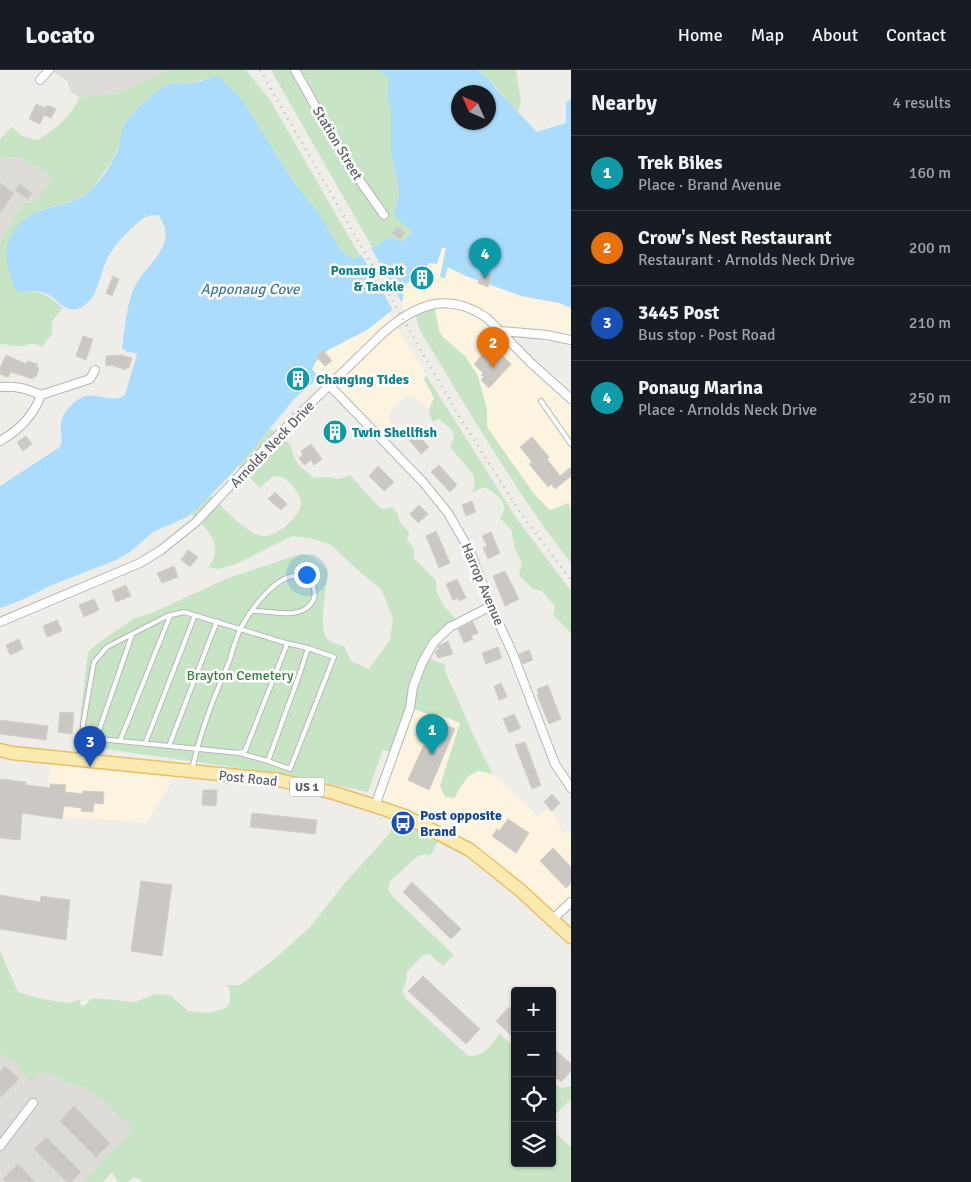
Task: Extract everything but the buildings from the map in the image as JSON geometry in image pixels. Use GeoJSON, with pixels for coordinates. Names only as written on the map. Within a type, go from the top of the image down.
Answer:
{"type":"FeatureCollection","features":[{"type":"Feature","properties":{"kind":"main road","name":"Post Road"},"geometry":{"type":"LineString","coordinates":[[0,750],[48,757],[279,780],[334,793],[375,806],[404,816],[470,850],[520,890],[571,937]]}},
{"type":"Feature","properties":{"kind":"street"},"geometry":{"type":"LineString","coordinates":[[40,80],[49,70]]}},
{"type":"Feature","properties":{"kind":"street","name":"Station Street"},"geometry":{"type":"LineString","coordinates":[[294,70],[348,164],[384,215]]}},
{"type":"Feature","properties":{"kind":"street","name":"Arnolds Neck Drive"},"geometry":{"type":"LineString","coordinates":[[0,622],[127,569],[162,550],[196,522],[271,442],[388,328],[420,308],[443,302],[463,305],[487,318],[531,363],[571,398]]}},
{"type":"Feature","properties":{"kind":"street"},"geometry":{"type":"LineString","coordinates":[[501,331],[548,335],[571,340]]}},
{"type":"Feature","properties":{"kind":"street"},"geometry":{"type":"LineString","coordinates":[[0,388],[30,389],[41,395],[90,379],[95,370]]}},
{"type":"Feature","properties":{"kind":"street","name":"Harrop Avenue"},"geometry":{"type":"LineString","coordinates":[[330,386],[423,482],[448,513],[470,551],[491,606],[513,654],[555,764],[571,788]]}},
{"type":"Feature","properties":{"kind":"street"},"geometry":{"type":"LineString","coordinates":[[0,442],[30,416],[41,395]]}},
{"type":"Feature","properties":{"kind":"street"},"geometry":{"type":"LineString","coordinates":[[375,806],[410,708],[416,679],[422,663],[434,642],[450,627],[491,606]]}},
{"type":"Feature","properties":{"kind":"street"},"geometry":{"type":"LineString","coordinates":[[552,920],[571,902]]}},
{"type":"Feature","properties":{"kind":"street"},"geometry":{"type":"LineString","coordinates":[[0,1146],[33,1103]]}},
{"type":"Feature","properties":{"kind":"lane"},"geometry":{"type":"LineString","coordinates":[[541,401],[571,444]]}},
{"type":"Feature","properties":{"kind":"lane"},"geometry":{"type":"LineString","coordinates":[[192,772],[196,749],[209,711],[241,628],[252,611],[273,587],[288,577],[300,576],[309,579],[313,585],[314,601],[305,610],[291,614],[265,610],[252,611]]}},
{"type":"Feature","properties":{"kind":"lane"},"geometry":{"type":"LineString","coordinates":[[184,612],[241,628],[334,657],[290,769],[240,753],[96,739],[84,735],[83,724],[94,662],[107,647],[170,616],[184,612]]}},
{"type":"Feature","properties":{"kind":"lane"},"geometry":{"type":"LineString","coordinates":[[145,744],[195,615]]}},
{"type":"Feature","properties":{"kind":"lane"},"geometry":{"type":"LineString","coordinates":[[120,741],[170,616]]}},
{"type":"Feature","properties":{"kind":"lane"},"geometry":{"type":"LineString","coordinates":[[169,746],[217,621]]}},
{"type":"Feature","properties":{"kind":"lane"},"geometry":{"type":"LineString","coordinates":[[96,739],[132,635]]}},
{"type":"Feature","properties":{"kind":"lane"},"geometry":{"type":"LineString","coordinates":[[240,753],[245,751],[286,647],[286,642]]}},
{"type":"Feature","properties":{"kind":"lane"},"geometry":{"type":"LineString","coordinates":[[268,761],[308,648]]}},
{"type":"Feature","properties":{"kind":"shaded area"},"geometry":{"type":"Polygon","coordinates":[[[51,70],[168,70],[120,93],[79,97],[71,92],[67,81],[51,70]]]}},
{"type":"Feature","properties":{"kind":"shaded area"},"geometry":{"type":"Polygon","coordinates":[[[0,157],[21,158],[46,172],[51,180],[35,202],[22,203],[0,242],[0,157]]]}},
{"type":"Feature","properties":{"kind":"shaded area"},"geometry":{"type":"Polygon","coordinates":[[[446,247],[440,277],[448,267],[539,299],[559,303],[571,308],[571,337],[530,329],[514,343],[571,398],[571,502],[549,510],[534,494],[487,427],[487,410],[439,330],[434,305],[413,310],[402,309],[404,287],[430,263],[442,248],[446,247]]]}},
{"type":"Feature","properties":{"kind":"shaded area"},"geometry":{"type":"Polygon","coordinates":[[[389,313],[426,375],[424,379],[434,398],[429,409],[416,398],[409,396],[404,398],[391,410],[389,418],[391,424],[379,436],[312,369],[317,360],[328,350],[367,330],[389,313]]]}},
{"type":"Feature","properties":{"kind":"shaded area"},"geometry":{"type":"Polygon","coordinates":[[[411,708],[431,715],[439,714],[460,723],[440,786],[455,798],[467,777],[478,771],[493,774],[533,811],[536,817],[548,809],[559,821],[558,825],[563,832],[569,835],[571,833],[571,902],[553,918],[506,877],[376,802],[411,708]]]}},
{"type":"Feature","properties":{"kind":"shaded area"},"geometry":{"type":"Polygon","coordinates":[[[51,756],[179,769],[146,824],[131,821],[45,816],[51,756]]]}},
{"type":"Feature","properties":{"kind":"shaded area"},"geometry":{"type":"Polygon","coordinates":[[[0,1052],[6,1059],[9,1058],[15,1062],[30,1080],[40,1072],[54,1075],[62,1082],[87,1088],[108,1105],[121,1120],[129,1122],[131,1127],[129,1135],[83,1182],[0,1182],[0,1052]]]}},
{"type":"Feature","properties":{"kind":"green space"},"geometry":{"type":"Polygon","coordinates":[[[168,70],[246,70],[270,100],[360,256],[372,247],[271,70],[377,70],[390,78],[387,95],[391,110],[391,155],[399,194],[394,213],[397,219],[413,231],[402,242],[381,242],[353,261],[340,249],[258,126],[210,78],[186,84],[168,84],[124,124],[120,142],[112,161],[90,192],[75,200],[41,210],[18,226],[19,293],[38,292],[63,308],[52,321],[52,334],[42,347],[35,344],[15,346],[0,344],[0,242],[22,203],[35,202],[51,180],[46,172],[21,158],[0,157],[0,139],[12,127],[22,136],[38,140],[62,122],[80,97],[120,93],[168,70]]]}},
{"type":"Feature","properties":{"kind":"green space"},"geometry":{"type":"Polygon","coordinates":[[[478,70],[516,70],[521,102],[518,112],[496,88],[496,85],[478,70]]]}},
{"type":"Feature","properties":{"kind":"green space"},"geometry":{"type":"Polygon","coordinates":[[[434,304],[439,331],[443,337],[466,357],[478,376],[487,410],[487,427],[534,494],[550,510],[568,503],[571,511],[571,563],[511,478],[419,329],[415,312],[434,304]]]}},
{"type":"Feature","properties":{"kind":"green space"},"geometry":{"type":"Polygon","coordinates":[[[426,375],[515,516],[571,591],[571,633],[553,615],[555,606],[542,591],[533,589],[519,575],[522,562],[515,547],[512,531],[500,518],[504,510],[501,499],[485,487],[472,492],[475,484],[473,474],[450,447],[454,438],[452,430],[439,419],[432,422],[429,409],[434,398],[424,379],[426,375]]]}},
{"type":"Feature","properties":{"kind":"green space","name":"Brayton Cemetery"},"geometry":{"type":"Polygon","coordinates":[[[270,428],[278,435],[280,434],[292,447],[296,461],[314,478],[329,477],[339,479],[350,475],[379,507],[384,509],[392,507],[398,514],[399,521],[409,532],[407,539],[414,549],[414,558],[436,581],[439,598],[457,621],[425,657],[446,665],[444,669],[493,774],[478,771],[467,777],[454,798],[445,797],[440,786],[460,723],[439,714],[431,715],[411,708],[393,754],[383,749],[368,792],[281,774],[77,745],[88,652],[97,644],[133,619],[154,612],[226,579],[300,554],[311,556],[327,569],[323,615],[324,632],[328,639],[344,646],[351,661],[369,669],[390,640],[393,618],[381,589],[331,545],[314,539],[292,536],[236,564],[218,569],[208,567],[213,560],[215,545],[203,525],[191,514],[210,495],[242,525],[255,534],[262,536],[273,534],[286,526],[300,509],[301,500],[295,489],[285,478],[273,476],[260,488],[238,466],[270,428]]]}},
{"type":"Feature","properties":{"kind":"green space"},"geometry":{"type":"Polygon","coordinates":[[[395,813],[441,836],[431,855],[423,854],[417,857],[390,881],[388,890],[454,955],[443,966],[429,954],[422,956],[406,973],[407,979],[402,991],[405,998],[467,1055],[472,1056],[482,1053],[494,1042],[499,1033],[511,1044],[511,1167],[556,1167],[556,1134],[571,1147],[571,1182],[143,1182],[134,1177],[128,1182],[118,1182],[112,1172],[103,1182],[83,1182],[129,1135],[131,1127],[126,1120],[121,1120],[108,1105],[87,1088],[62,1082],[54,1075],[40,1072],[30,1081],[15,1062],[9,1058],[6,1059],[0,1052],[0,951],[18,992],[42,999],[69,1003],[81,999],[82,1007],[93,998],[135,1002],[155,994],[170,995],[188,1011],[209,1013],[224,1009],[230,1003],[230,990],[226,985],[240,985],[277,957],[311,926],[343,885],[390,833],[395,813]]]}},
{"type":"Feature","properties":{"kind":"green space"},"geometry":{"type":"Polygon","coordinates":[[[556,1085],[561,1088],[571,1086],[571,1099],[556,1114],[556,1085]]]}},
{"type":"Feature","properties":{"kind":"water","name":"Apponaug Cove"},"geometry":{"type":"Polygon","coordinates":[[[377,70],[478,70],[493,85],[451,85],[451,130],[496,130],[496,89],[537,132],[566,123],[566,103],[571,98],[571,308],[559,303],[521,296],[466,276],[448,267],[445,278],[440,277],[446,248],[442,248],[437,264],[430,263],[411,279],[404,287],[403,299],[389,313],[367,330],[328,350],[317,360],[312,369],[318,376],[317,379],[296,397],[234,471],[187,517],[153,532],[130,552],[116,560],[0,608],[0,486],[60,447],[63,416],[77,400],[91,395],[115,399],[125,395],[137,354],[125,351],[122,348],[129,303],[134,288],[159,253],[166,235],[164,225],[158,215],[150,215],[141,220],[122,238],[110,253],[96,291],[88,302],[77,309],[68,309],[45,293],[26,291],[19,293],[17,290],[10,274],[6,253],[11,237],[20,223],[34,213],[80,198],[91,190],[113,160],[125,123],[150,97],[163,87],[169,84],[184,84],[219,76],[240,97],[297,187],[317,211],[340,249],[353,260],[388,238],[394,238],[402,242],[413,231],[397,219],[394,213],[399,194],[391,155],[391,110],[387,95],[389,78],[377,70]]]}},
{"type":"Feature","properties":{"kind":"pier"},"geometry":{"type":"Polygon","coordinates":[[[371,248],[402,303],[394,312],[361,254],[371,248]]]}},
{"type":"Feature","properties":{"kind":"railway"},"geometry":{"type":"LineString","coordinates":[[260,70],[460,418],[522,515],[571,580]]}},
{"type":"Feature","properties":{"kind":"place","name":"Ponaug Bait & Tackle"},"geometry":{"type":"Point","coordinates":[422,278]}},
{"type":"Feature","properties":{"kind":"place","name":"Ponaug Marina"},"geometry":{"type":"Point","coordinates":[485,279]}},
{"type":"Feature","properties":{"kind":"place","name":"Crow's Nest Restaurant"},"geometry":{"type":"Point","coordinates":[493,368]}},
{"type":"Feature","properties":{"kind":"place","name":"Changing Tides"},"geometry":{"type":"Point","coordinates":[298,379]}},
{"type":"Feature","properties":{"kind":"place","name":"Twin Shellfish"},"geometry":{"type":"Point","coordinates":[335,432]}},
{"type":"Feature","properties":{"kind":"place","name":"Trek Bikes"},"geometry":{"type":"Point","coordinates":[432,755]}},
{"type":"Feature","properties":{"kind":"place","name":"3445 Post"},"geometry":{"type":"Point","coordinates":[90,767]}},
{"type":"Feature","properties":{"kind":"place","name":"Post opposite Brand"},"geometry":{"type":"Point","coordinates":[403,823]}}]}
